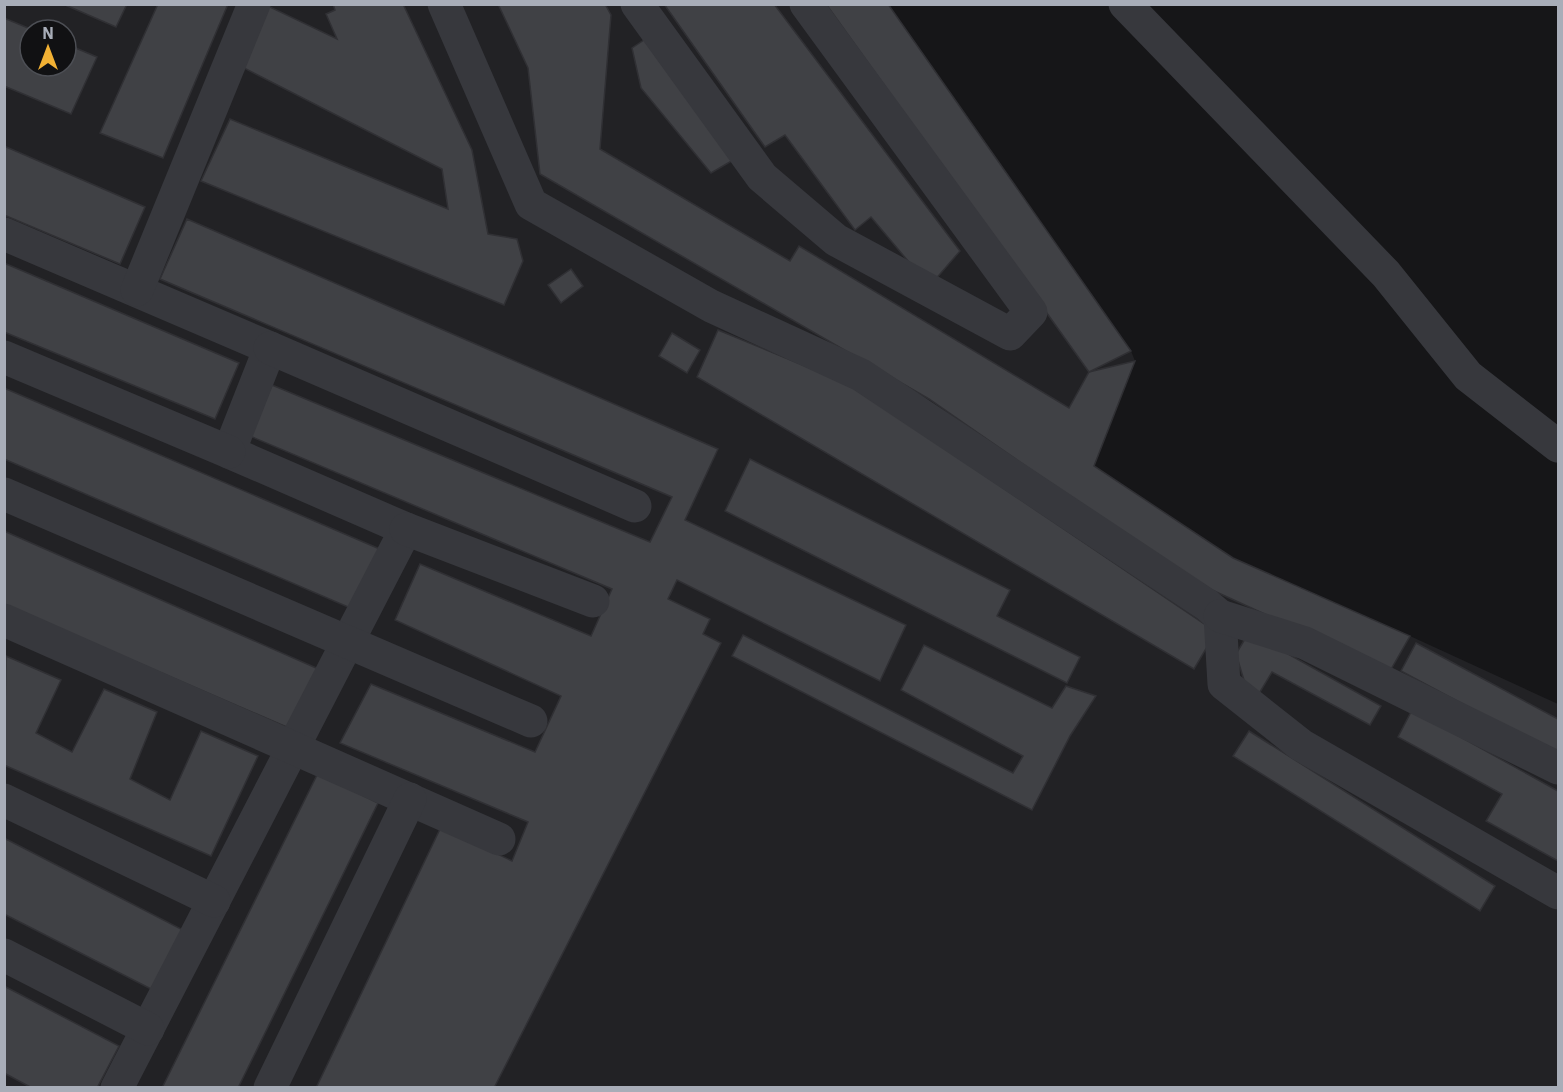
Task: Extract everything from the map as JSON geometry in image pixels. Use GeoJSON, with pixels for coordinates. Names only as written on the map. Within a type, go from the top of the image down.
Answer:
{"type":"FeatureCollection","features":[{"type":"Feature","properties":{"kind":"street"},"geometry":{"type":"LineString","coordinates":[[137,290],[254,4]]}},
{"type":"Feature","properties":{"kind":"street"},"geometry":{"type":"LineString","coordinates":[[444,4],[531,204],[711,306],[861,375],[1207,605],[1220,616],[1305,643],[1558,768]]}},
{"type":"Feature","properties":{"kind":"street"},"geometry":{"type":"LineString","coordinates":[[637,4],[762,177],[836,240],[1010,334],[1031,312],[806,4]]}},
{"type":"Feature","properties":{"kind":"street"},"geometry":{"type":"LineString","coordinates":[[1125,4],[1386,274],[1468,376],[1558,446]]}},
{"type":"Feature","properties":{"kind":"street"},"geometry":{"type":"LineString","coordinates":[[4,234],[635,506]]}},
{"type":"Feature","properties":{"kind":"street"},"geometry":{"type":"LineString","coordinates":[[229,452],[270,348]]}},
{"type":"Feature","properties":{"kind":"street"},"geometry":{"type":"LineString","coordinates":[[4,357],[406,529],[593,601]]}},
{"type":"Feature","properties":{"kind":"street"},"geometry":{"type":"LineString","coordinates":[[4,494],[531,721]]}},
{"type":"Feature","properties":{"kind":"street"},"geometry":{"type":"LineString","coordinates":[[117,1088],[406,529]]}},
{"type":"Feature","properties":{"kind":"street"},"geometry":{"type":"LineString","coordinates":[[1220,616],[1224,684],[1301,745],[1558,893]]}},
{"type":"Feature","properties":{"kind":"street"},"geometry":{"type":"LineString","coordinates":[[4,620],[499,839]]}},
{"type":"Feature","properties":{"kind":"street"},"geometry":{"type":"LineString","coordinates":[[270,1088],[410,799]]}},
{"type":"Feature","properties":{"kind":"street"},"geometry":{"type":"LineString","coordinates":[[4,800],[214,901]]}},
{"type":"Feature","properties":{"kind":"street"},"geometry":{"type":"LineString","coordinates":[[4,955],[148,1029]]}},
{"type":"Feature","properties":{"kind":"shaded area"},"geometry":{"type":"Polygon","coordinates":[[[5,5],[888,5],[1131,351],[1135,361],[1094,466],[1233,558],[1558,704],[1558,1087],[5,1088],[5,5]]]}},
{"type":"Feature","properties":{"kind":"building"},"geometry":{"type":"Polygon","coordinates":[[[63,4],[127,4],[116,27],[63,4]]]}},
{"type":"Feature","properties":{"kind":"building"},"geometry":{"type":"Polygon","coordinates":[[[158,4],[228,4],[163,158],[100,133],[158,4]]]}},
{"type":"Feature","properties":{"kind":"building"},"geometry":{"type":"Polygon","coordinates":[[[333,4],[403,4],[472,150],[488,234],[517,239],[523,261],[504,305],[201,181],[230,119],[448,209],[442,169],[244,68],[268,6],[337,39],[326,14],[335,10],[333,4]]]}},
{"type":"Feature","properties":{"kind":"building"},"geometry":{"type":"Polygon","coordinates":[[[498,4],[605,4],[611,15],[600,149],[790,261],[799,246],[1069,408],[1089,372],[1135,361],[1094,466],[1233,558],[1410,636],[1390,671],[1190,580],[929,399],[540,174],[528,68],[498,4]]]}},
{"type":"Feature","properties":{"kind":"building"},"geometry":{"type":"Polygon","coordinates":[[[664,4],[774,4],[960,251],[934,281],[908,261],[871,217],[855,230],[785,135],[765,147],[664,4]]]}},
{"type":"Feature","properties":{"kind":"building"},"geometry":{"type":"Polygon","coordinates":[[[826,4],[888,4],[1131,351],[1089,372],[826,4]]]}},
{"type":"Feature","properties":{"kind":"building"},"geometry":{"type":"Polygon","coordinates":[[[4,18],[18,24],[18,78],[78,78],[78,49],[97,57],[71,114],[4,86],[4,18]]]}},
{"type":"Feature","properties":{"kind":"building"},"geometry":{"type":"Polygon","coordinates":[[[647,38],[735,159],[711,173],[641,88],[632,48],[647,38]]]}},
{"type":"Feature","properties":{"kind":"building"},"geometry":{"type":"Polygon","coordinates":[[[4,146],[145,207],[120,264],[4,215],[4,146]]]}},
{"type":"Feature","properties":{"kind":"building"},"geometry":{"type":"Polygon","coordinates":[[[187,219],[718,449],[685,520],[906,625],[880,681],[677,580],[668,599],[710,619],[703,634],[721,643],[494,1088],[316,1088],[441,827],[512,861],[528,822],[340,743],[371,684],[535,752],[561,696],[395,620],[420,564],[591,636],[612,589],[250,436],[272,385],[650,542],[672,497],[160,279],[187,219]]]}},
{"type":"Feature","properties":{"kind":"building"},"geometry":{"type":"Polygon","coordinates":[[[4,263],[239,363],[215,419],[4,332],[4,263]]]}},
{"type":"Feature","properties":{"kind":"building"},"geometry":{"type":"Polygon","coordinates":[[[571,269],[583,286],[561,303],[548,285],[571,269]]]}},
{"type":"Feature","properties":{"kind":"building"},"geometry":{"type":"Polygon","coordinates":[[[718,330],[851,385],[1216,632],[1194,669],[697,377],[718,330]]]}},
{"type":"Feature","properties":{"kind":"building"},"geometry":{"type":"Polygon","coordinates":[[[672,333],[700,350],[687,373],[659,356],[672,333]]]}},
{"type":"Feature","properties":{"kind":"building"},"geometry":{"type":"Polygon","coordinates":[[[4,388],[382,550],[355,610],[4,459],[4,388]]]}},
{"type":"Feature","properties":{"kind":"building"},"geometry":{"type":"Polygon","coordinates":[[[750,459],[1010,590],[997,616],[1080,657],[1067,683],[725,511],[750,459]]]}},
{"type":"Feature","properties":{"kind":"building"},"geometry":{"type":"Polygon","coordinates":[[[4,531],[323,671],[296,731],[4,605],[4,531]]]}},
{"type":"Feature","properties":{"kind":"building"},"geometry":{"type":"Polygon","coordinates":[[[1249,632],[1381,706],[1370,725],[1272,672],[1257,697],[1247,690],[1236,654],[1249,632]]]}},
{"type":"Feature","properties":{"kind":"building"},"geometry":{"type":"Polygon","coordinates":[[[743,635],[1013,773],[1023,756],[901,690],[924,645],[1052,708],[1066,686],[1096,696],[1070,736],[1032,810],[732,656],[743,635]]]}},
{"type":"Feature","properties":{"kind":"building"},"geometry":{"type":"Polygon","coordinates":[[[1416,643],[1558,719],[1558,755],[1401,671],[1416,643]]]}},
{"type":"Feature","properties":{"kind":"building"},"geometry":{"type":"Polygon","coordinates":[[[6,656],[61,680],[36,733],[72,752],[104,689],[157,712],[130,779],[170,800],[201,731],[258,756],[211,856],[4,765],[6,656]]]}},
{"type":"Feature","properties":{"kind":"building"},"geometry":{"type":"Polygon","coordinates":[[[1412,710],[1558,791],[1558,861],[1486,821],[1502,794],[1398,737],[1412,710]]]}},
{"type":"Feature","properties":{"kind":"building"},"geometry":{"type":"Polygon","coordinates":[[[1249,731],[1495,886],[1480,911],[1233,756],[1249,731]]]}},
{"type":"Feature","properties":{"kind":"building"},"geometry":{"type":"Polygon","coordinates":[[[318,773],[378,803],[238,1088],[162,1088],[318,773]]]}},
{"type":"Feature","properties":{"kind":"building"},"geometry":{"type":"Polygon","coordinates":[[[4,838],[183,930],[153,990],[4,914],[4,838]]]}},
{"type":"Feature","properties":{"kind":"building"},"geometry":{"type":"Polygon","coordinates":[[[4,986],[119,1046],[97,1088],[32,1088],[4,1073],[4,986]]]}}]}
